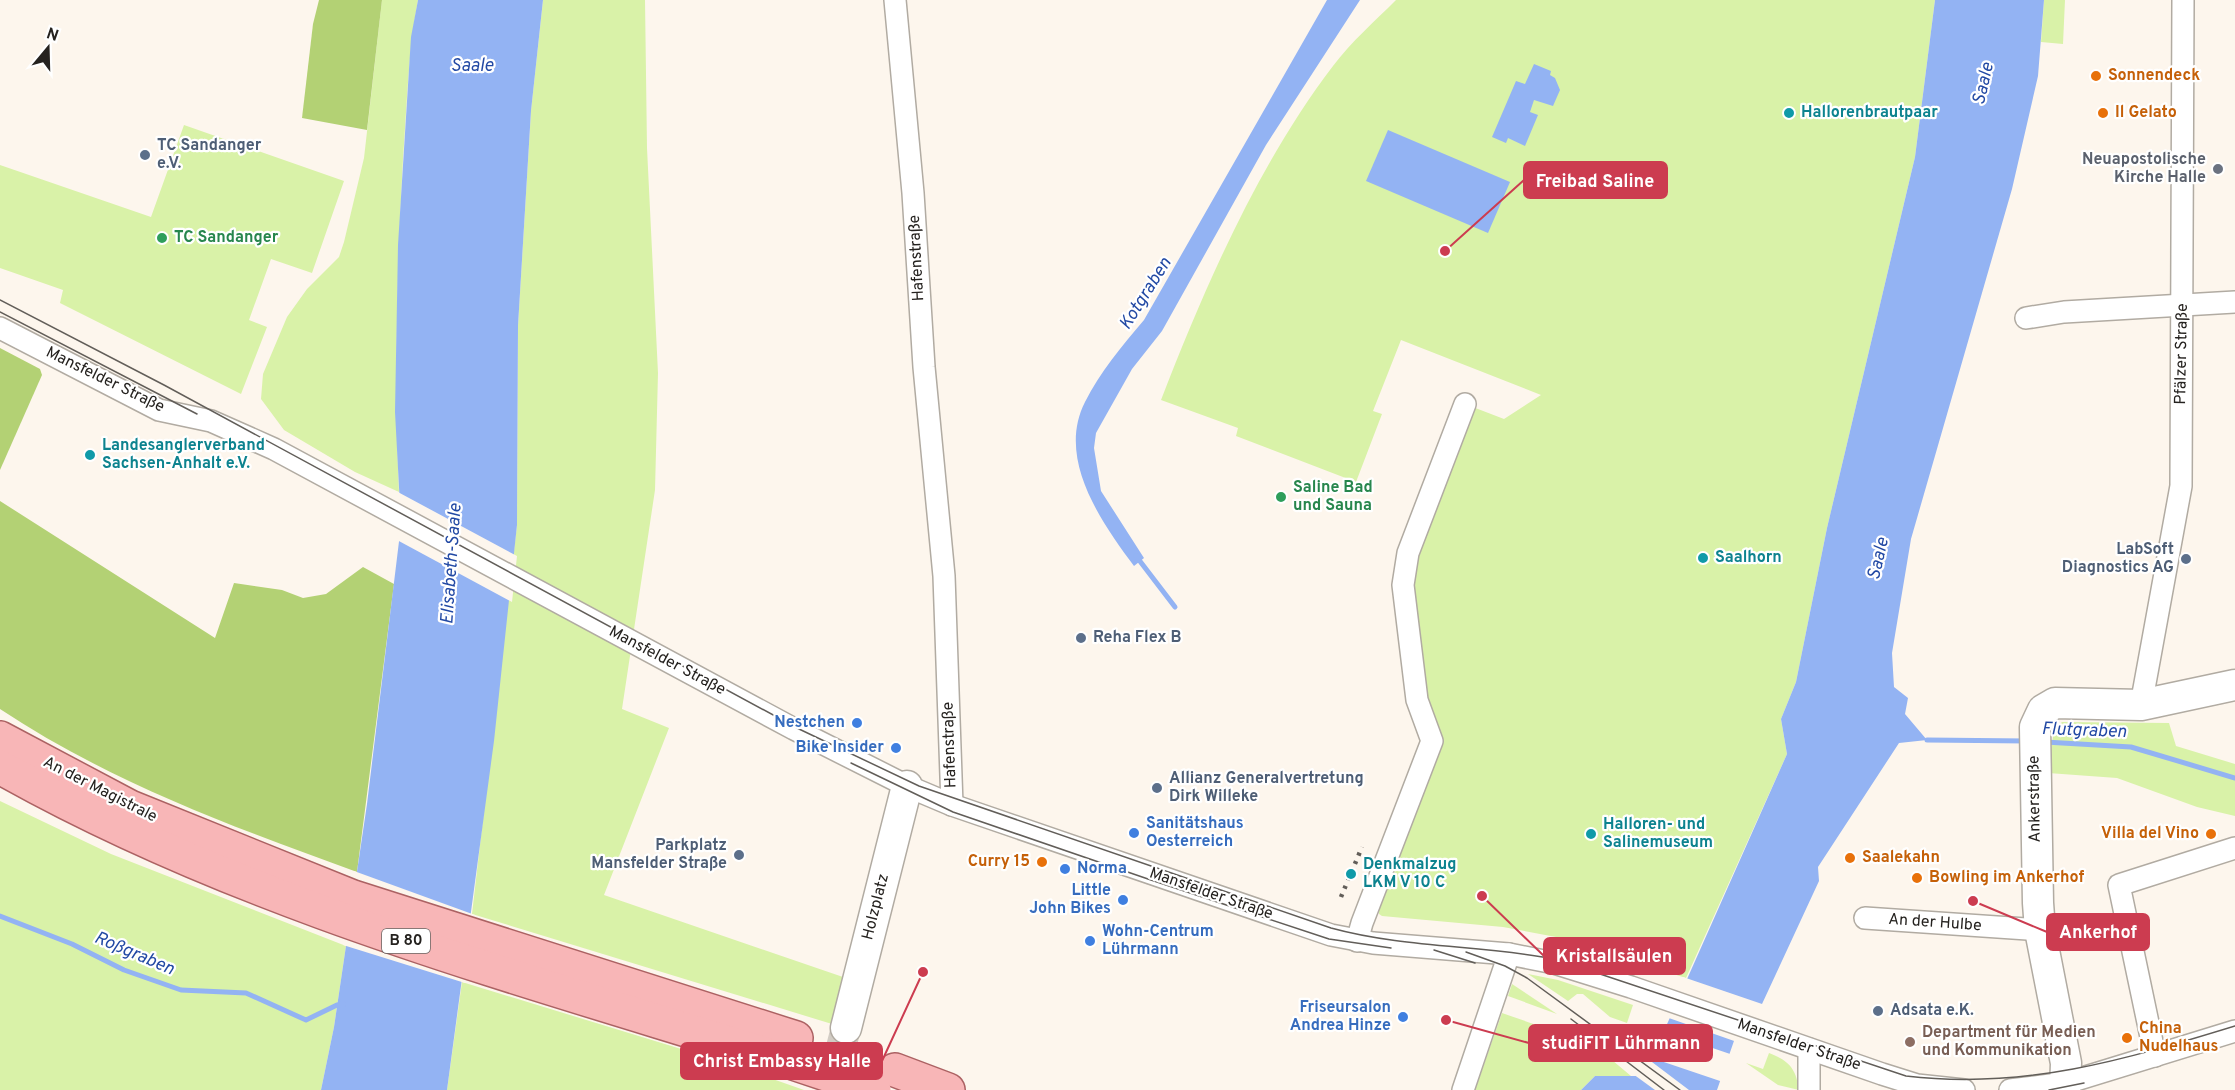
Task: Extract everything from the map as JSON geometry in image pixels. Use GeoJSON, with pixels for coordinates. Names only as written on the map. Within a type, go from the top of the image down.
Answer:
{"type":"FeatureCollection","features":[{"type":"Feature","properties":{"kind":"main road","name":"An der Magistrale"},"geometry":{"type":"LineString","coordinates":[[0,738],[130,807],[198,850]]}},
{"type":"Feature","properties":{"kind":"main road","name":"B 80"},"geometry":{"type":"LineString","coordinates":[[0,767],[51,795],[198,850],[353,897],[626,997],[884,1080],[948,1090]]}},
{"type":"Feature","properties":{"kind":"street","name":"Hafenstraße"},"geometry":{"type":"LineString","coordinates":[[895,0],[913,193],[924,367],[940,516],[952,805]]}},
{"type":"Feature","properties":{"kind":"street","name":"Pfälzer Straße"},"geometry":{"type":"LineString","coordinates":[[2141,705],[2181,486],[2183,0]]}},
{"type":"Feature","properties":{"kind":"street"},"geometry":{"type":"LineString","coordinates":[[2026,318],[2064,312],[2235,302]]}},
{"type":"Feature","properties":{"kind":"street","name":"Mansfelder Straße"},"geometry":{"type":"LineString","coordinates":[[0,328],[159,410],[228,427],[274,449],[794,729],[907,786],[952,805],[1310,928],[1358,941],[1509,954],[1573,968],[1809,1049],[1879,1082],[1964,1090]]}},
{"type":"Feature","properties":{"kind":"street"},"geometry":{"type":"LineString","coordinates":[[1358,941],[1362,923],[1432,741],[1417,700],[1403,585],[1408,553],[1465,404]]}},
{"type":"Feature","properties":{"kind":"street","name":"Ankerstraße"},"geometry":{"type":"LineString","coordinates":[[2065,1087],[2066,1063],[2040,930],[2035,741],[2043,710],[2055,703],[2141,705],[2235,685]]}},
{"type":"Feature","properties":{"kind":"street"},"geometry":{"type":"LineString","coordinates":[[0,738],[51,795]]}},
{"type":"Feature","properties":{"kind":"street","name":"Holzplatz"},"geometry":{"type":"LineString","coordinates":[[846,1028],[907,786]]}},
{"type":"Feature","properties":{"kind":"street"},"geometry":{"type":"LineString","coordinates":[[2155,1056],[2119,885],[2235,848]]}},
{"type":"Feature","properties":{"kind":"street","name":"An der Hulbe"},"geometry":{"type":"LineString","coordinates":[[1865,918],[2040,930]]}},
{"type":"Feature","properties":{"kind":"street"},"geometry":{"type":"LineString","coordinates":[[1464,1090],[1509,954]]}},
{"type":"Feature","properties":{"kind":"street"},"geometry":{"type":"LineString","coordinates":[[2010,1090],[2065,1087],[2235,1031]]}},
{"type":"Feature","properties":{"kind":"street"},"geometry":{"type":"LineString","coordinates":[[1809,1049],[1809,1090]]}},
{"type":"Feature","properties":{"kind":"green space"},"geometry":{"type":"Polygon","coordinates":[[[319,0],[382,0],[367,130],[302,118],[313,24],[319,0]]]}},
{"type":"Feature","properties":{"kind":"green space"},"geometry":{"type":"Polygon","coordinates":[[[382,0],[418,0],[408,79],[399,242],[396,367],[399,492],[355,472],[284,430],[261,399],[263,374],[287,317],[307,289],[339,257],[344,242],[364,158],[382,0]]]}},
{"type":"Feature","properties":{"kind":"green space"},"geometry":{"type":"Polygon","coordinates":[[[543,0],[645,0],[647,148],[658,373],[655,490],[622,709],[669,728],[604,895],[843,977],[832,1024],[472,914],[517,525],[518,326],[531,111],[543,0]]]}},
{"type":"Feature","properties":{"kind":"green space"},"geometry":{"type":"Polygon","coordinates":[[[1396,0],[1935,0],[1915,157],[1827,528],[1796,682],[1781,719],[1787,754],[1686,978],[1556,937],[1503,927],[1379,914],[1379,905],[1441,738],[1417,700],[1403,585],[1465,404],[1504,419],[1541,395],[1401,340],[1373,411],[1382,414],[1356,482],[1236,436],[1238,428],[1161,400],[1215,270],[1281,143],[1340,57],[1396,0]]]}},
{"type":"Feature","properties":{"kind":"green space"},"geometry":{"type":"Polygon","coordinates":[[[2044,0],[2065,0],[2063,44],[2041,42],[2044,0]]]}},
{"type":"Feature","properties":{"kind":"green space","name":"TC Sandanger"},"geometry":{"type":"Polygon","coordinates":[[[184,125],[344,181],[312,273],[271,259],[249,320],[267,327],[241,394],[60,303],[63,290],[0,268],[0,165],[151,217],[184,125]]]}},
{"type":"Feature","properties":{"kind":"green space"},"geometry":{"type":"Polygon","coordinates":[[[0,348],[40,369],[42,375],[0,470],[0,348]]]}},
{"type":"Feature","properties":{"kind":"green space"},"geometry":{"type":"Polygon","coordinates":[[[0,501],[215,638],[234,583],[282,590],[303,598],[326,594],[363,567],[394,584],[357,872],[264,838],[129,781],[42,735],[0,709],[0,501]]]}},
{"type":"Feature","properties":{"kind":"green space"},"geometry":{"type":"Polygon","coordinates":[[[2062,722],[2169,723],[2176,746],[2235,764],[2235,816],[2197,807],[2117,778],[2048,773],[2054,729],[2062,722]]]}},
{"type":"Feature","properties":{"kind":"green space"},"geometry":{"type":"Polygon","coordinates":[[[0,801],[111,854],[346,946],[334,1027],[321,1090],[0,1090],[0,801]]]}},
{"type":"Feature","properties":{"kind":"green space"},"geometry":{"type":"Polygon","coordinates":[[[1528,974],[1558,980],[1633,1005],[1627,1023],[1610,1017],[1583,994],[1577,994],[1568,1001],[1528,974]]]}},
{"type":"Feature","properties":{"kind":"green space"},"geometry":{"type":"Polygon","coordinates":[[[462,982],[727,1063],[804,1090],[447,1090],[462,982]]]}},
{"type":"Feature","properties":{"kind":"green space"},"geometry":{"type":"Polygon","coordinates":[[[1512,984],[1557,1014],[1508,996],[1512,984]]]}},
{"type":"Feature","properties":{"kind":"green space"},"geometry":{"type":"Polygon","coordinates":[[[1502,1013],[1594,1045],[1631,1076],[1595,1076],[1581,1090],[1475,1090],[1502,1013]]]}},
{"type":"Feature","properties":{"kind":"green space"},"geometry":{"type":"Polygon","coordinates":[[[1769,1053],[1790,1066],[1796,1076],[1799,1090],[1778,1085],[1746,1063],[1763,1069],[1769,1053]]]}},
{"type":"Feature","properties":{"kind":"water","name":"Saale"},"geometry":{"type":"Polygon","coordinates":[[[418,0],[543,0],[531,111],[518,326],[517,525],[494,741],[447,1090],[321,1090],[334,1027],[367,804],[401,525],[395,412],[398,245],[411,37],[418,0]]]}},
{"type":"Feature","properties":{"kind":"water","name":"Kotgraben"},"geometry":{"type":"Polygon","coordinates":[[[1327,0],[1360,0],[1266,145],[1162,331],[1132,369],[1096,433],[1094,448],[1101,491],[1144,558],[1134,566],[1109,530],[1087,489],[1079,468],[1076,446],[1077,424],[1085,402],[1097,380],[1144,320],[1327,0]]]}},
{"type":"Feature","properties":{"kind":"water","name":"Saale"},"geometry":{"type":"Polygon","coordinates":[[[1935,0],[2044,0],[2038,76],[2012,189],[1911,539],[1892,653],[1894,687],[1908,698],[1905,714],[1927,740],[1899,743],[1818,867],[1819,881],[1762,1004],[1744,1012],[1717,1090],[1581,1090],[1595,1076],[1644,1076],[1787,754],[1781,719],[1796,682],[1827,528],[1915,157],[1935,0]]]}},
{"type":"Feature","properties":{"kind":"water"},"geometry":{"type":"Polygon","coordinates":[[[1534,64],[1551,71],[1550,75],[1555,78],[1560,90],[1553,106],[1534,100],[1530,112],[1538,115],[1525,146],[1508,138],[1506,143],[1492,137],[1516,81],[1525,84],[1534,64]]]}},
{"type":"Feature","properties":{"kind":"water"},"geometry":{"type":"Polygon","coordinates":[[[1388,130],[1510,182],[1488,233],[1366,181],[1388,130]]]}},
{"type":"Feature","properties":{"kind":"pier"},"geometry":{"type":"Polygon","coordinates":[[[396,491],[517,556],[512,602],[397,540],[396,491]]]}},
{"type":"Feature","properties":{"kind":"pier"},"geometry":{"type":"Polygon","coordinates":[[[354,871],[475,915],[465,983],[343,945],[354,871]]]}},
{"type":"Feature","properties":{"kind":"pier"},"geometry":{"type":"Polygon","coordinates":[[[1683,977],[1765,1005],[1747,1014],[1737,1042],[1666,1017],[1683,977]]]}},
{"type":"Feature","properties":{"kind":"pier"},"geometry":{"type":"Polygon","coordinates":[[[1660,1030],[1733,1055],[1723,1082],[1649,1057],[1660,1030]]]}},
{"type":"Feature","properties":{"kind":"pier"},"geometry":{"type":"Polygon","coordinates":[[[1648,1059],[1689,1090],[1655,1090],[1633,1074],[1642,1074],[1648,1059]]]}},
{"type":"Feature","properties":{"kind":"waterway","name":"Kotgraben"},"geometry":{"type":"LineString","coordinates":[[1136,556],[1175,607]]}},
{"type":"Feature","properties":{"kind":"waterway","name":"Flutgraben"},"geometry":{"type":"LineString","coordinates":[[1927,740],[2027,741]]}},
{"type":"Feature","properties":{"kind":"waterway","name":"Flutgraben"},"geometry":{"type":"LineString","coordinates":[[2045,742],[2131,747],[2235,778]]}},
{"type":"Feature","properties":{"kind":"waterway","name":"Roßgraben"},"geometry":{"type":"LineString","coordinates":[[0,916],[72,944],[124,970],[181,990],[246,993],[306,1020],[344,1004]]}},
{"type":"Feature","properties":{"kind":"tunnel"},"geometry":{"type":"LineString","coordinates":[[830,1090],[846,1028]]}},
{"type":"Feature","properties":{"kind":"tram line"},"geometry":{"type":"LineString","coordinates":[[0,300],[164,385],[799,729],[919,786],[1331,928],[1414,943],[1527,954],[1555,959],[1906,1076],[1992,1079],[2073,1069],[2153,1050],[2235,1026]]}},
{"type":"Feature","properties":{"kind":"tram line"},"geometry":{"type":"LineString","coordinates":[[0,312],[197,414]]}},
{"type":"Feature","properties":{"kind":"tram line"},"geometry":{"type":"LineString","coordinates":[[851,763],[953,812],[1148,879],[1329,939],[1391,948]]}},
{"type":"Feature","properties":{"kind":"tram line"},"geometry":{"type":"LineString","coordinates":[[1434,950],[1475,963]]}},
{"type":"Feature","properties":{"kind":"tram line"},"geometry":{"type":"LineString","coordinates":[[1466,952],[1505,966],[1527,978],[1680,1090]]}},
{"type":"Feature","properties":{"kind":"tram line"},"geometry":{"type":"LineString","coordinates":[[1571,1019],[1664,1090]]}},
{"type":"Feature","properties":{"kind":"tram line"},"geometry":{"type":"LineString","coordinates":[[2049,1090],[2084,1083]]}},
{"type":"Feature","properties":{"kind":"railway"},"geometry":{"type":"LineString","coordinates":[[1341,897],[1362,847]]}},
{"type":"Feature","properties":{"kind":"place","name":"Sonnendeck"},"geometry":{"type":"Point","coordinates":[2096,76]}},
{"type":"Feature","properties":{"kind":"place","name":"Hallorenbrautpaar"},"geometry":{"type":"Point","coordinates":[1789,113]}},
{"type":"Feature","properties":{"kind":"place","name":"Il Gelato"},"geometry":{"type":"Point","coordinates":[2103,113]}},
{"type":"Feature","properties":{"kind":"place","name":"TC Sandanger e.V."},"geometry":{"type":"Point","coordinates":[145,155]}},
{"type":"Feature","properties":{"kind":"place","name":"Neuapostolische Kirche Halle"},"geometry":{"type":"Point","coordinates":[2218,169]}},
{"type":"Feature","properties":{"kind":"place","name":"TC Sandanger"},"geometry":{"type":"Point","coordinates":[162,238]}},
{"type":"Feature","properties":{"kind":"place","name":"Freibad Saline"},"geometry":{"type":"Point","coordinates":[1445,251]}},
{"type":"Feature","properties":{"kind":"place","name":"Landesanglerverband Sachsen-Anhalt e.V."},"geometry":{"type":"Point","coordinates":[90,455]}},
{"type":"Feature","properties":{"kind":"place","name":"Saline Bad und Sauna"},"geometry":{"type":"Point","coordinates":[1281,497]}},
{"type":"Feature","properties":{"kind":"place","name":"Saalhorn"},"geometry":{"type":"Point","coordinates":[1703,558]}},
{"type":"Feature","properties":{"kind":"place","name":"LabSoft Diagnostics AG"},"geometry":{"type":"Point","coordinates":[2186,559]}},
{"type":"Feature","properties":{"kind":"place","name":"Reha Flex B"},"geometry":{"type":"Point","coordinates":[1081,638]}},
{"type":"Feature","properties":{"kind":"place","name":"Nestchen"},"geometry":{"type":"Point","coordinates":[857,723]}},
{"type":"Feature","properties":{"kind":"place","name":"Bike Insider"},"geometry":{"type":"Point","coordinates":[896,748]}},
{"type":"Feature","properties":{"kind":"place","name":"Allianz Generalvertretung Dirk Willeke"},"geometry":{"type":"Point","coordinates":[1157,788]}},
{"type":"Feature","properties":{"kind":"place","name":"Sanitätshaus Oesterreich"},"geometry":{"type":"Point","coordinates":[1134,833]}},
{"type":"Feature","properties":{"kind":"place","name":"Halloren- und Salinemuseum"},"geometry":{"type":"Point","coordinates":[1591,834]}},
{"type":"Feature","properties":{"kind":"place","name":"Villa del Vino"},"geometry":{"type":"Point","coordinates":[2211,834]}},
{"type":"Feature","properties":{"kind":"place","name":"Parkplatz Mansfelder Straße"},"geometry":{"type":"Point","coordinates":[739,855]}},
{"type":"Feature","properties":{"kind":"place","name":"Saalekahn"},"geometry":{"type":"Point","coordinates":[1850,858]}},
{"type":"Feature","properties":{"kind":"place","name":"Curry 15"},"geometry":{"type":"Point","coordinates":[1042,862]}},
{"type":"Feature","properties":{"kind":"place","name":"Norma"},"geometry":{"type":"Point","coordinates":[1065,869]}},
{"type":"Feature","properties":{"kind":"place","name":"Denkmalzug LKM V 10 C"},"geometry":{"type":"Point","coordinates":[1351,874]}},
{"type":"Feature","properties":{"kind":"place","name":"Bowling im Ankerhof"},"geometry":{"type":"Point","coordinates":[1917,878]}},
{"type":"Feature","properties":{"kind":"place","name":"Kristallsäulen"},"geometry":{"type":"Point","coordinates":[1482,896]}},
{"type":"Feature","properties":{"kind":"place","name":"Little John Bikes"},"geometry":{"type":"Point","coordinates":[1123,900]}},
{"type":"Feature","properties":{"kind":"place","name":"Ankerhof"},"geometry":{"type":"Point","coordinates":[1973,901]}},
{"type":"Feature","properties":{"kind":"place","name":"Wohn-Centrum Lührmann"},"geometry":{"type":"Point","coordinates":[1090,941]}},
{"type":"Feature","properties":{"kind":"place","name":"Christ Embassy Halle"},"geometry":{"type":"Point","coordinates":[923,972]}},
{"type":"Feature","properties":{"kind":"place","name":"Adsata e.K."},"geometry":{"type":"Point","coordinates":[1878,1011]}},
{"type":"Feature","properties":{"kind":"place","name":"Friseursalon Andrea Hinze"},"geometry":{"type":"Point","coordinates":[1403,1017]}},
{"type":"Feature","properties":{"kind":"place","name":"studiFIT Lührmann"},"geometry":{"type":"Point","coordinates":[1446,1020]}},
{"type":"Feature","properties":{"kind":"place","name":"China Nudelhaus"},"geometry":{"type":"Point","coordinates":[2127,1038]}},
{"type":"Feature","properties":{"kind":"place","name":"Department für Medien und Kommunikation"},"geometry":{"type":"Point","coordinates":[1910,1042]}},
{"type":"Feature","properties":{"kind":"water label","name":"Elisabeth-Saale"},"geometry":{"type":"Point","coordinates":[452,564]}}]}
